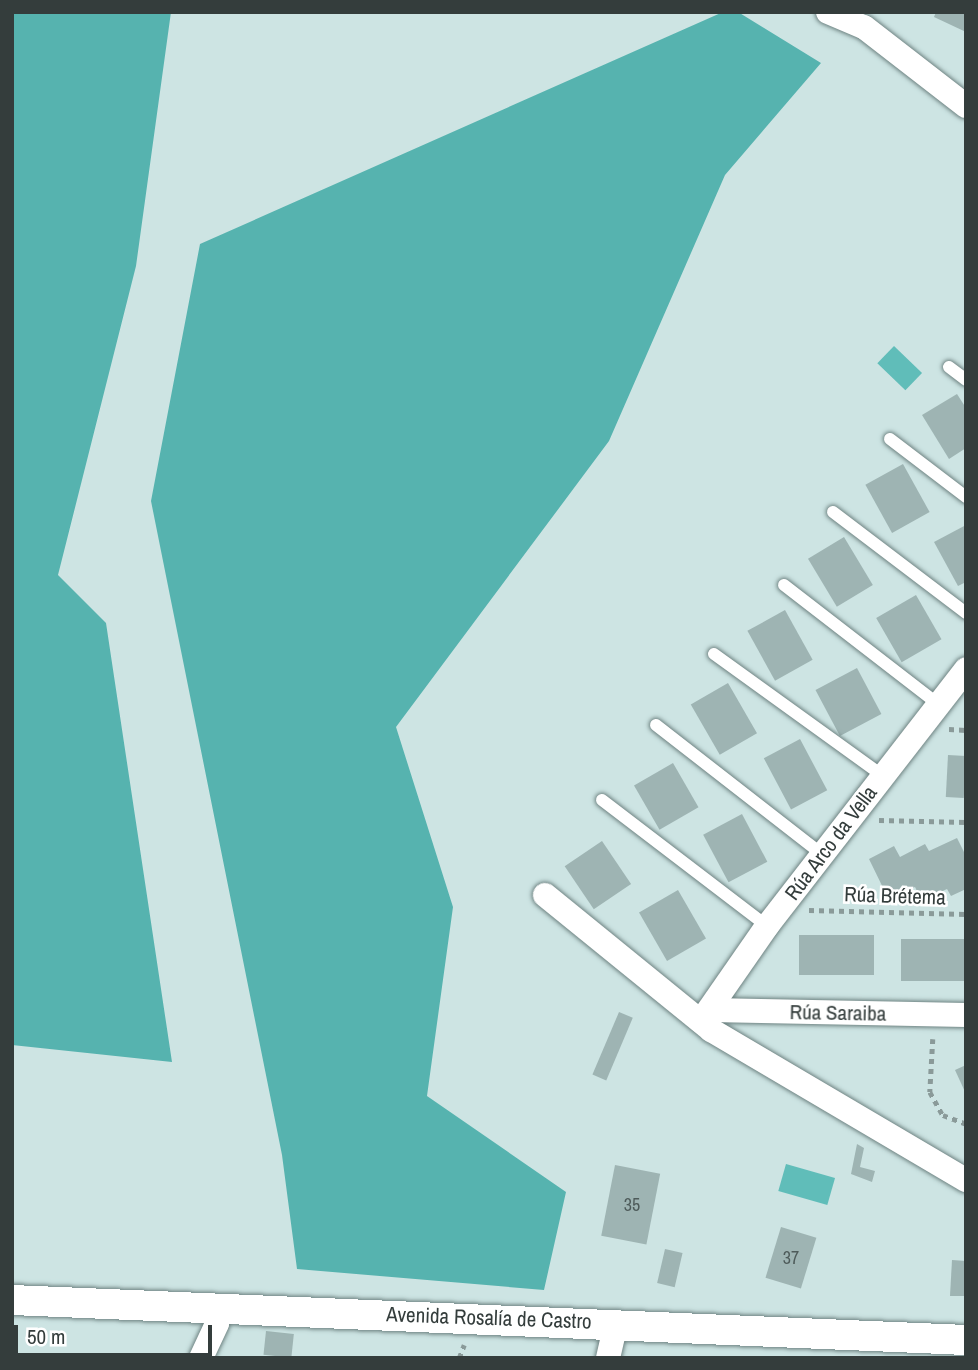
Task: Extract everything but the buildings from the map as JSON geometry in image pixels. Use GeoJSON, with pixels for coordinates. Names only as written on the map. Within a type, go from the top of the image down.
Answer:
{"type":"FeatureCollection","features":[{"type":"Feature","properties":{"kind":"street"},"geometry":{"type":"LineString","coordinates":[[828,12],[864,27],[966,106]]}},
{"type":"Feature","properties":{"kind":"street","name":"Rúa Arco da Vella"},"geometry":{"type":"LineString","coordinates":[[705,1016],[822,854],[966,669]]}},
{"type":"Feature","properties":{"kind":"street"},"geometry":{"type":"LineString","coordinates":[[545,895],[705,1016],[966,1180]]}},
{"type":"Feature","properties":{"kind":"street","name":"Rúa Saraiba"},"geometry":{"type":"LineString","coordinates":[[705,1016],[966,1015]]}},
{"type":"Feature","properties":{"kind":"street","name":"Avenida Rosalía de Castro"},"geometry":{"type":"LineString","coordinates":[[12,1300],[616,1323],[966,1340]]}},
{"type":"Feature","properties":{"kind":"street"},"geometry":{"type":"LineString","coordinates":[[201,1358],[217,1323],[216,1308]]}},
{"type":"Feature","properties":{"kind":"street"},"geometry":{"type":"LineString","coordinates":[[608,1358],[616,1323]]}},
{"type":"Feature","properties":{"kind":"lane"},"geometry":{"type":"LineString","coordinates":[[949,366],[966,380]]}},
{"type":"Feature","properties":{"kind":"lane"},"geometry":{"type":"LineString","coordinates":[[890,439],[966,497]]}},
{"type":"Feature","properties":{"kind":"lane"},"geometry":{"type":"LineString","coordinates":[[833,512],[966,613]]}},
{"type":"Feature","properties":{"kind":"lane"},"geometry":{"type":"LineString","coordinates":[[784,585],[939,704]]}},
{"type":"Feature","properties":{"kind":"lane"},"geometry":{"type":"LineString","coordinates":[[714,654],[883,775]]}},
{"type":"Feature","properties":{"kind":"lane"},"geometry":{"type":"LineString","coordinates":[[656,726],[822,854]]}},
{"type":"Feature","properties":{"kind":"lane"},"geometry":{"type":"LineString","coordinates":[[602,800],[774,918]]}},
{"type":"Feature","properties":{"kind":"path"},"geometry":{"type":"LineString","coordinates":[[848,820],[966,822]]}},
{"type":"Feature","properties":{"kind":"path","name":"Rúa Brétema"},"geometry":{"type":"LineString","coordinates":[[774,918],[966,914]]}},
{"type":"Feature","properties":{"kind":"path"},"geometry":{"type":"LineString","coordinates":[[934,1015],[930,1092],[943,1115],[966,1124]]}},
{"type":"Feature","properties":{"kind":"shaded area"},"geometry":{"type":"Polygon","coordinates":[[[12,12],[171,12],[136,266],[58,575],[106,623],[172,1062],[12,1045],[12,12]]]}},
{"type":"Feature","properties":{"kind":"shaded area"},"geometry":{"type":"Polygon","coordinates":[[[723,12],[738,12],[821,63],[725,175],[609,441],[396,727],[453,907],[427,1096],[566,1192],[544,1290],[297,1269],[282,1155],[151,501],[200,244],[723,12]]]}},
{"type":"Feature","properties":{"kind":"shaded area"},"geometry":{"type":"Polygon","coordinates":[[[894,346],[922,373],[905,390],[877,363],[894,346]]]}},
{"type":"Feature","properties":{"kind":"shaded area"},"geometry":{"type":"Polygon","coordinates":[[[786,1164],[835,1178],[827,1205],[778,1191],[786,1164]]]}}]}
